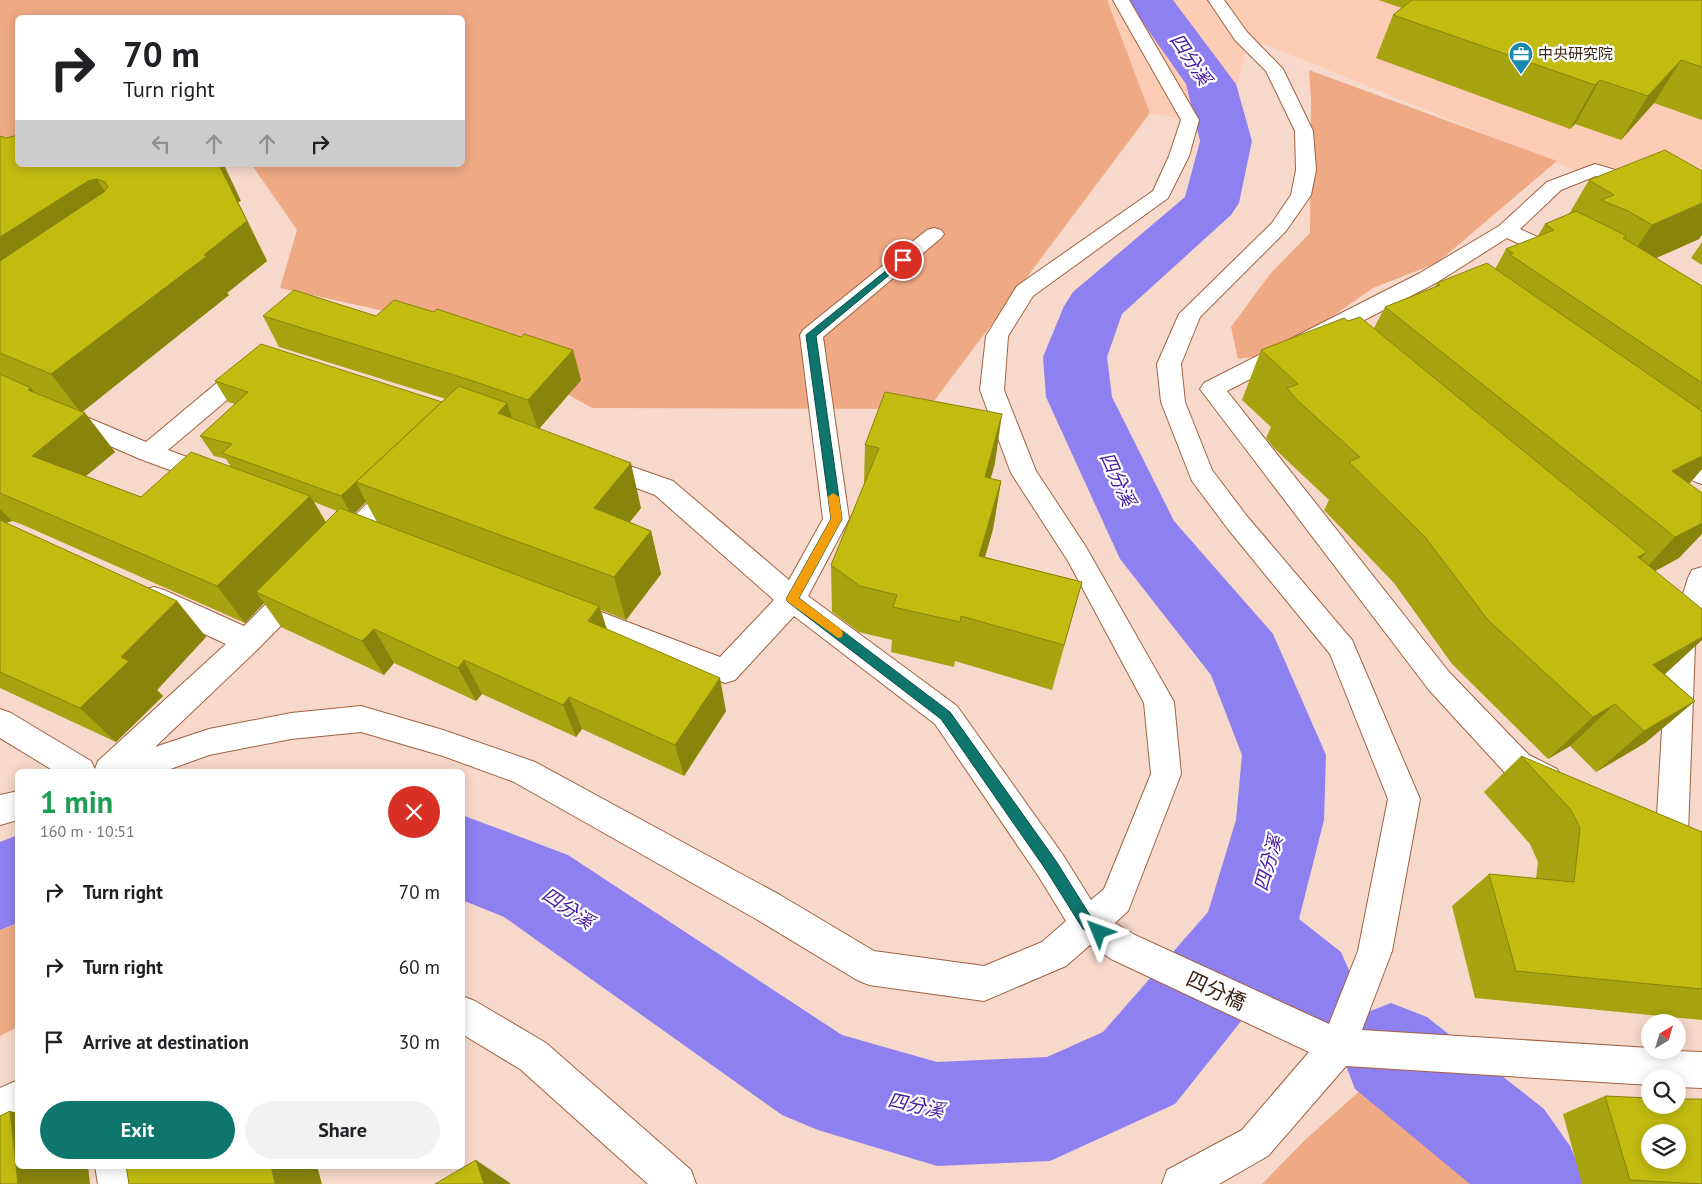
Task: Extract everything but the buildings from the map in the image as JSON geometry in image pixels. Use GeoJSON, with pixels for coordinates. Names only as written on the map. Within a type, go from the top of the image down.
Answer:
{"type":"FeatureCollection","features":[{"type":"Feature","properties":{"kind":"lane"},"geometry":{"type":"LineString","coordinates":[[133,769],[209,742],[291,726],[361,719],[444,743],[524,772],[768,907],[868,968],[984,984],[1054,954],[1116,900],[1166,774],[1159,702],[1077,554],[1024,474],[992,390],[997,336],[1025,291],[1161,194],[1179,156],[1190,120],[1121,0]]}},
{"type":"Feature","properties":{"kind":"lane"},"geometry":{"type":"LineString","coordinates":[[1181,1184],[1255,1143],[1324,1041],[1375,951],[1404,799],[1342,648],[1237,522],[1201,474],[1174,402],[1168,364],[1190,314],[1279,228],[1301,195],[1306,170],[1304,131],[1274,69],[1241,36],[1216,0]]}},
{"type":"Feature","properties":{"kind":"lane"},"geometry":{"type":"LineString","coordinates":[[1571,791],[1518,765],[1439,681],[1212,389],[1318,336],[1436,284],[1506,230],[1554,186],[1595,170],[1625,179],[1702,212]]}},
{"type":"Feature","properties":{"kind":"lane"},"geometry":{"type":"LineString","coordinates":[[1506,230],[1578,264]]}},
{"type":"Feature","properties":{"kind":"lane"},"geometry":{"type":"LineString","coordinates":[[550,604],[725,671],[792,599],[836,519],[811,335],[934,234]]}},
{"type":"Feature","properties":{"kind":"lane"},"geometry":{"type":"LineString","coordinates":[[1318,336],[1340,356]]}},
{"type":"Feature","properties":{"kind":"lane"},"geometry":{"type":"LineString","coordinates":[[149,453],[268,353]]}},
{"type":"Feature","properties":{"kind":"lane"},"geometry":{"type":"LineString","coordinates":[[0,388],[149,453],[239,486]]}},
{"type":"Feature","properties":{"kind":"lane"},"geometry":{"type":"LineString","coordinates":[[1654,441],[1702,476]]}},
{"type":"Feature","properties":{"kind":"lane"},"geometry":{"type":"LineString","coordinates":[[572,455],[664,488],[792,599],[946,715],[1051,866],[1088,925]]}},
{"type":"Feature","properties":{"kind":"lane"},"geometry":{"type":"LineString","coordinates":[[111,769],[248,641],[318,568],[417,471]]}},
{"type":"Feature","properties":{"kind":"lane"},"geometry":{"type":"LineString","coordinates":[[329,520],[383,540]]}},
{"type":"Feature","properties":{"kind":"lane"},"geometry":{"type":"LineString","coordinates":[[1644,821],[1683,837],[1681,645],[1702,578]]}},
{"type":"Feature","properties":{"kind":"lane"},"geometry":{"type":"LineString","coordinates":[[134,589],[248,641]]}},
{"type":"Feature","properties":{"kind":"lane"},"geometry":{"type":"LineString","coordinates":[[1658,626],[1681,645]]}},
{"type":"Feature","properties":{"kind":"lane"},"geometry":{"type":"LineString","coordinates":[[0,722],[77,769]]}},
{"type":"Feature","properties":{"kind":"lane"},"geometry":{"type":"LineString","coordinates":[[0,810],[15,806]]}},
{"type":"Feature","properties":{"kind":"lane","name":"四分橋"},"geometry":{"type":"LineString","coordinates":[[1088,925],[1123,947],[1324,1041]]}},
{"type":"Feature","properties":{"kind":"lane"},"geometry":{"type":"LineString","coordinates":[[465,1016],[532,1056],[677,1184]]}},
{"type":"Feature","properties":{"kind":"lane"},"geometry":{"type":"LineString","coordinates":[[1324,1041],[1702,1070]]}},
{"type":"Feature","properties":{"kind":"lane"},"geometry":{"type":"LineString","coordinates":[[0,1108],[15,1100]]}},
{"type":"Feature","properties":{"kind":"lane"},"geometry":{"type":"LineString","coordinates":[[114,1169],[117,1184]]}},
{"type":"Feature","properties":{"kind":"shaded area"},"geometry":{"type":"Polygon","coordinates":[[[0,0],[1107,0],[1150,113],[928,409],[592,408],[443,324],[280,288],[297,230],[253,167],[465,167],[465,15],[15,15],[15,157],[0,161],[0,0]]]}},
{"type":"Feature","properties":{"kind":"shaded area","name":"中央研究院"},"geometry":{"type":"Polygon","coordinates":[[[1107,0],[1702,0],[1702,222],[1249,38],[1227,126],[1150,113],[1107,0]]]}},
{"type":"Feature","properties":{"kind":"shaded area"},"geometry":{"type":"Polygon","coordinates":[[[1309,70],[1557,161],[1437,263],[1373,288],[1280,353],[1238,359],[1231,327],[1270,274],[1310,233],[1311,99],[1309,70]]]}},
{"type":"Feature","properties":{"kind":"shaded area"},"geometry":{"type":"Polygon","coordinates":[[[15,925],[15,1028],[0,1036],[0,930],[15,925]]]}},
{"type":"Feature","properties":{"kind":"shaded area"},"geometry":{"type":"Polygon","coordinates":[[[1364,1087],[1504,1184],[1262,1184],[1305,1140],[1364,1087]]]}},
{"type":"Feature","properties":{"kind":"waterway","name":"四分溪"},"geometry":{"type":"LineString","coordinates":[[1150,0],[1211,84],[1226,141],[1211,203],[1095,306],[1075,357],[1079,397],[1146,539],[1245,658],[1284,755],[1280,820],[1247,938]]}},
{"type":"Feature","properties":{"kind":"waterway","name":"四分溪"},"geometry":{"type":"LineString","coordinates":[[465,858],[536,886],[818,1079],[937,1114],[1050,1109],[1139,1068],[1247,938]]}},
{"type":"Feature","properties":{"kind":"waterway","name":"四分溪"},"geometry":{"type":"LineString","coordinates":[[0,886],[15,880]]}},
{"type":"Feature","properties":{"kind":"waterway"},"geometry":{"type":"LineString","coordinates":[[1247,938],[1307,986]]}},
{"type":"Feature","properties":{"kind":"waterway"},"geometry":{"type":"LineString","coordinates":[[1391,1053],[1507,1146],[1532,1184]]}},
{"type":"Feature","properties":{"kind":"slow traffic"},"geometry":{"type":"LineString","coordinates":[[833,497],[836,519],[792,599],[838,633]]}},
{"type":"Feature","properties":{"kind":"place","name":"中央研究院"},"geometry":{"type":"Point","coordinates":[1521,75]}},
{"type":"Feature","properties":{"kind":"route"},"geometry":{"type":"LineString","coordinates":[[903,260],[811,335],[836,519],[792,599],[946,715],[1051,866],[1088,925],[1099,932]]}}]}
